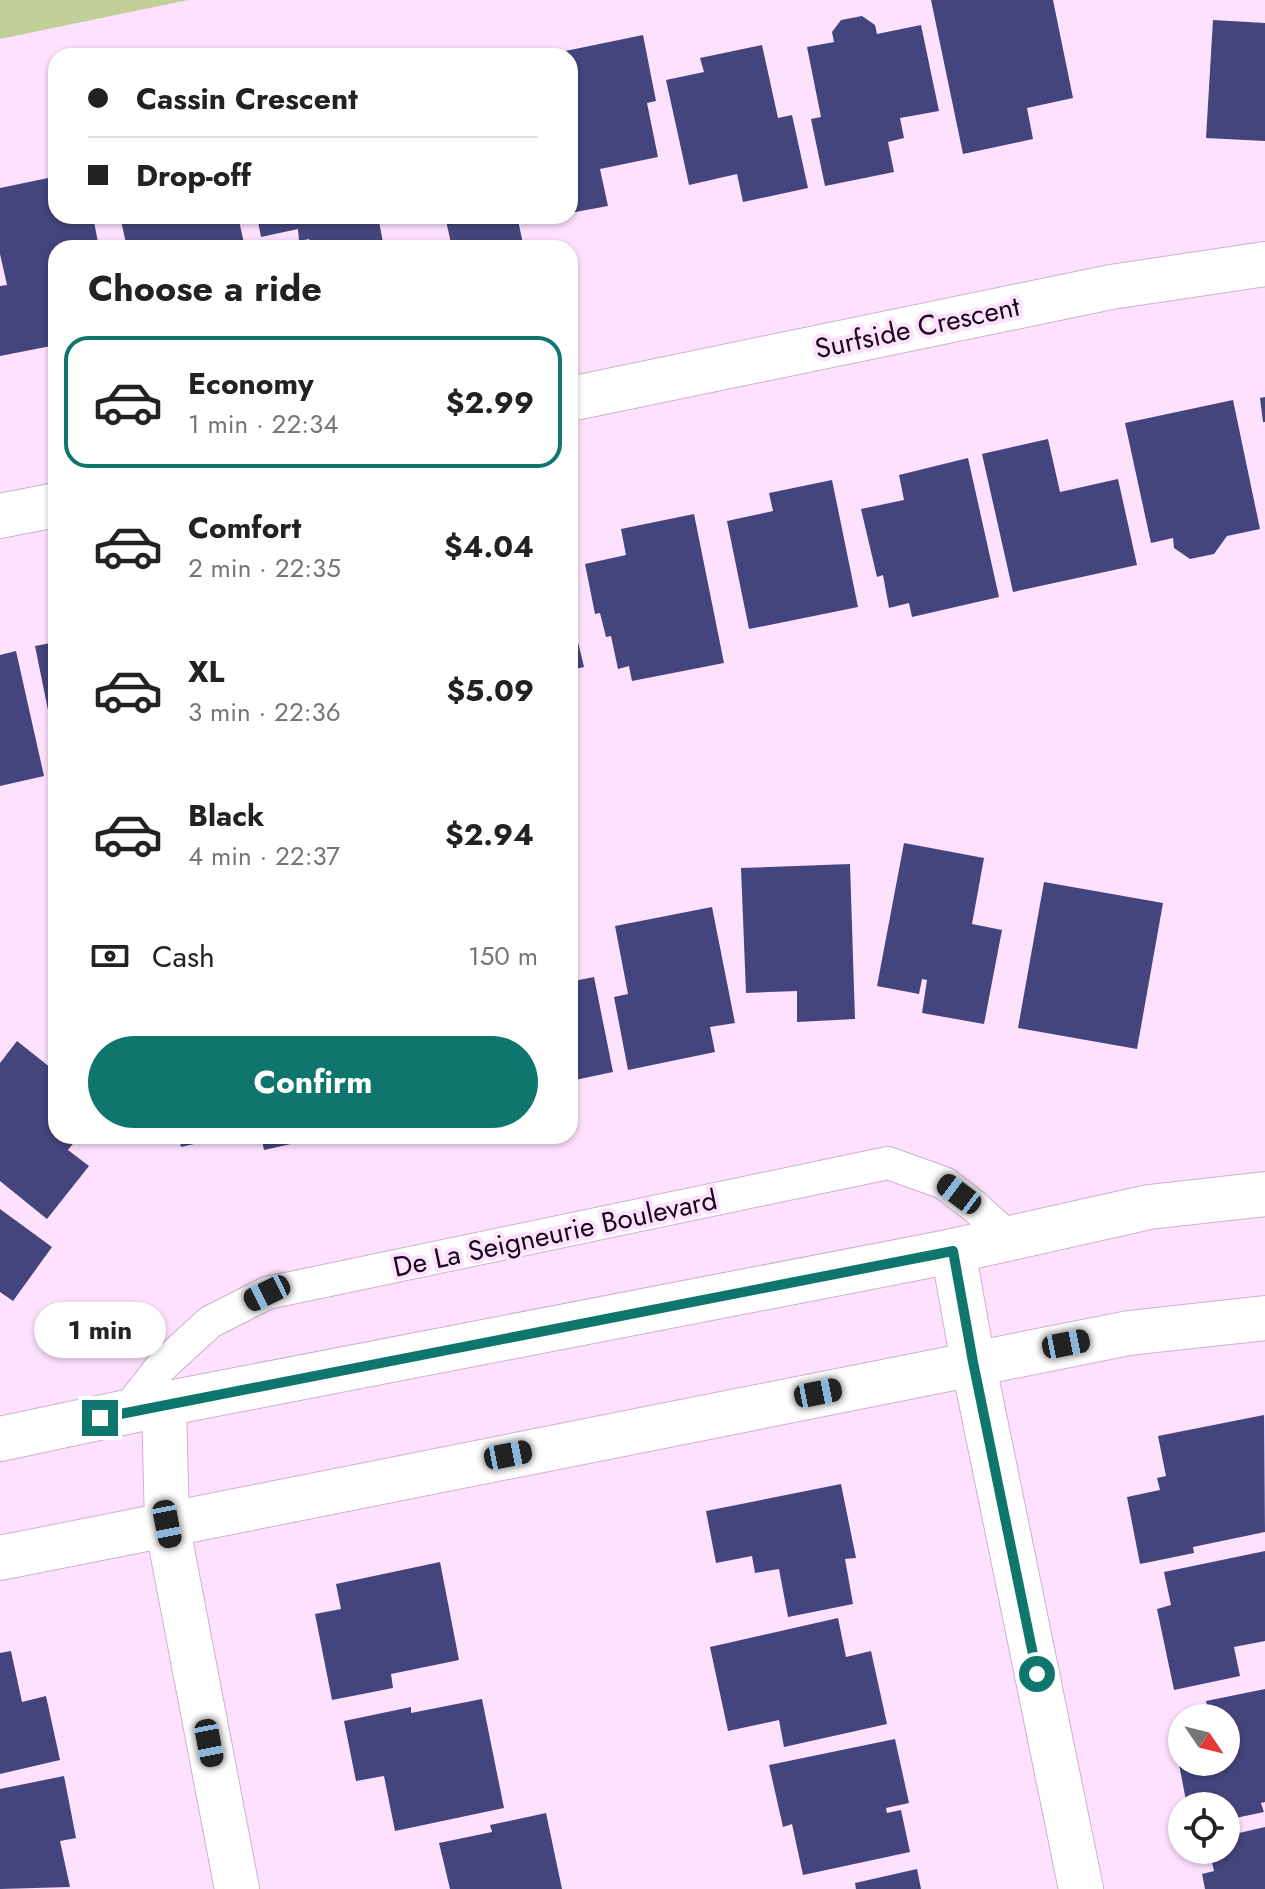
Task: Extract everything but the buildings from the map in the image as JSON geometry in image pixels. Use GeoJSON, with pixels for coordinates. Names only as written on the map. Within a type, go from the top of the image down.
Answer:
{"type":"FeatureCollection","features":[{"type":"Feature","properties":{"kind":"street","name":"Surfside Crescent"},"geometry":{"type":"LineString","coordinates":[[578,397],[1111,287],[1265,264]]}},
{"type":"Feature","properties":{"kind":"street"},"geometry":{"type":"LineString","coordinates":[[0,516],[48,507]]}},
{"type":"Feature","properties":{"kind":"street"},"geometry":{"type":"LineString","coordinates":[[0,1439],[953,1251],[1149,1207],[1265,1194]]}},
{"type":"Feature","properties":{"kind":"street"},"geometry":{"type":"LineString","coordinates":[[953,1251],[1081,1889]]}},
{"type":"Feature","properties":{"kind":"street"},"geometry":{"type":"LineString","coordinates":[[0,1558],[973,1362],[1129,1333],[1265,1318]]}},
{"type":"Feature","properties":{"kind":"street"},"geometry":{"type":"LineString","coordinates":[[145,1408],[237,1889]]}},
{"type":"Feature","properties":{"kind":"lane","name":"De La Seigneurie Boulevard"},"geometry":{"type":"LineString","coordinates":[[145,1408],[161,1367],[210,1322],[267,1293],[888,1163],[944,1183],[1008,1237]]}},
{"type":"Feature","properties":{"kind":"green space"},"geometry":{"type":"Polygon","coordinates":[[[0,0],[188,0],[0,39],[0,0]]]}},
{"type":"Feature","properties":{"kind":"route"},"geometry":{"type":"LineString","coordinates":[[100,1418],[953,1251],[1037,1674]]}}]}
